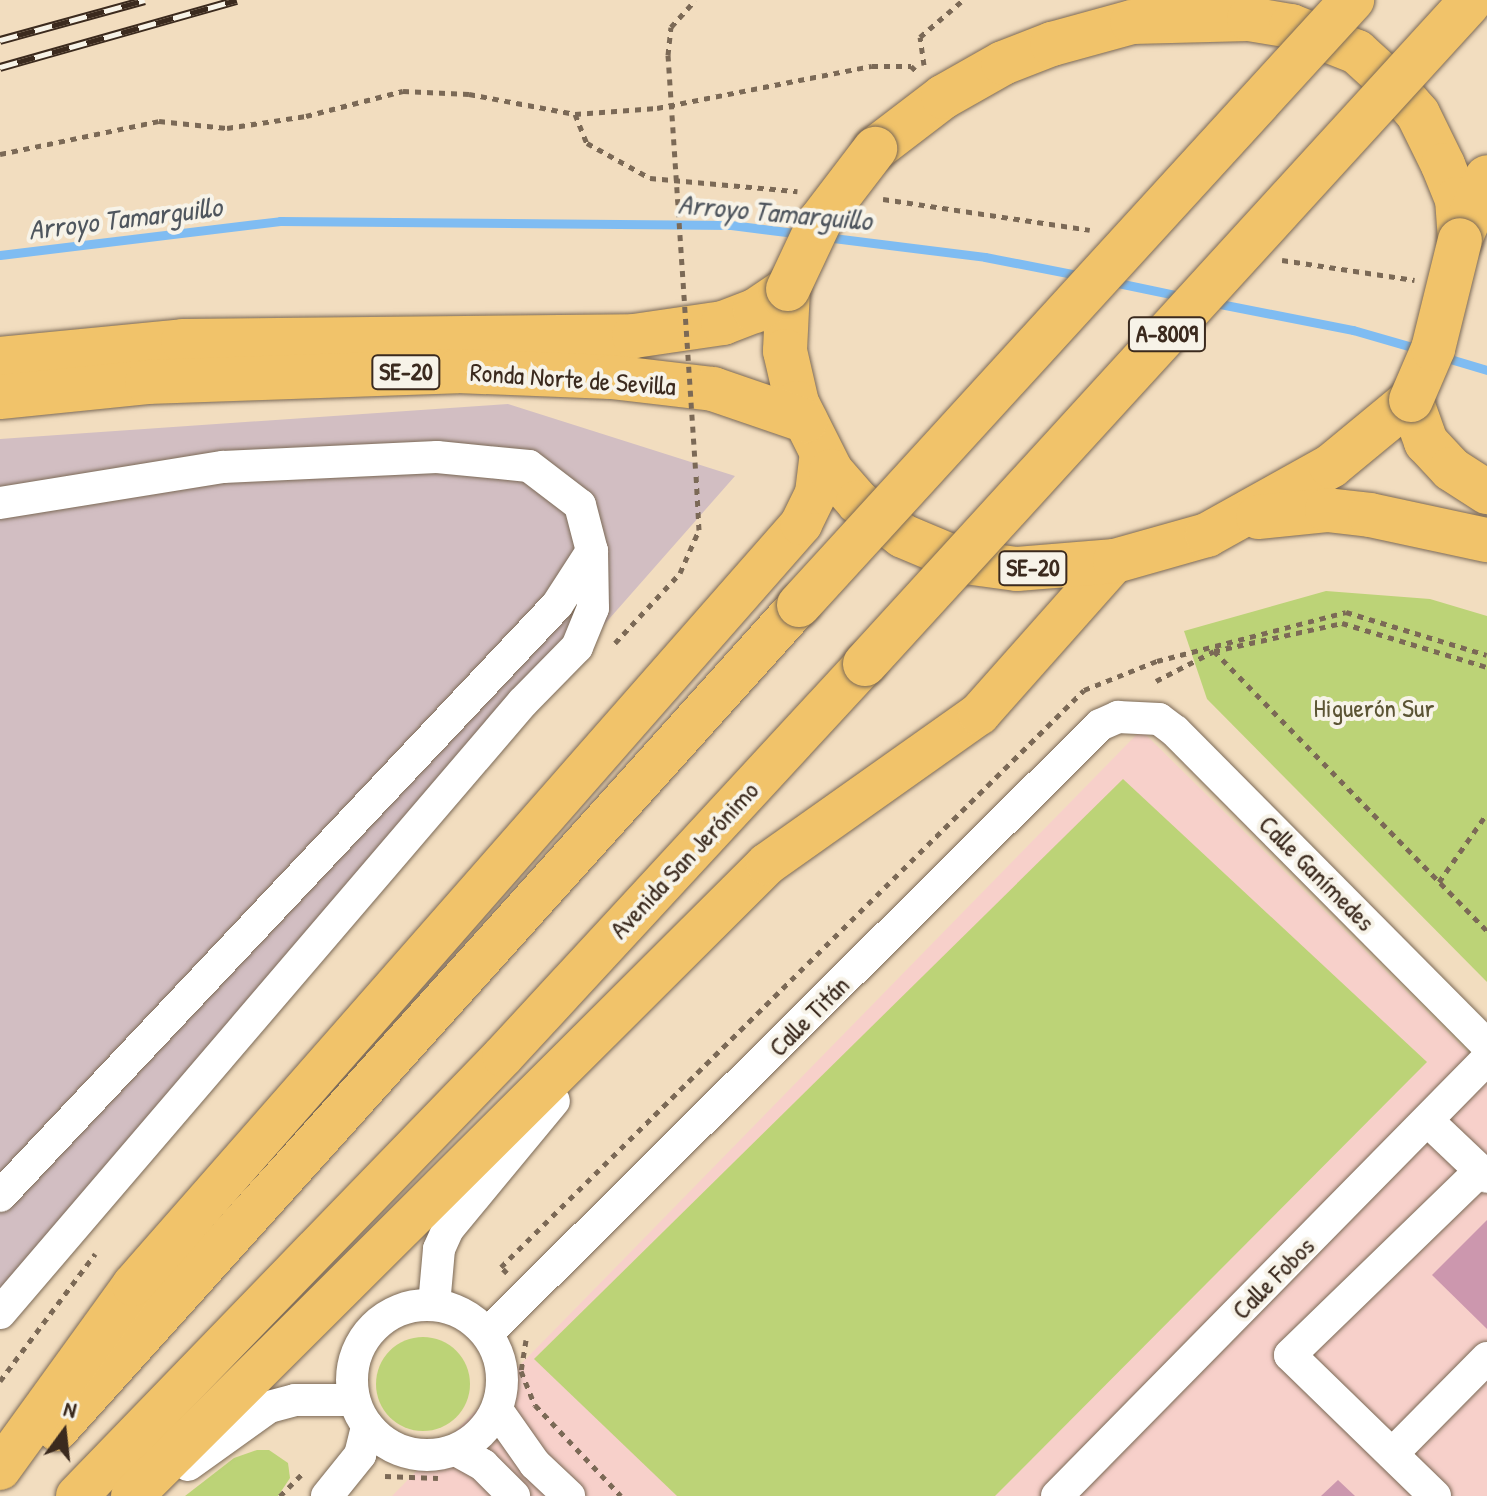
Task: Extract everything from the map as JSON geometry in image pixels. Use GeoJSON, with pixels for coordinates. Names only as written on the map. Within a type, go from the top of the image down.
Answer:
{"type":"FeatureCollection","features":[{"type":"Feature","properties":{"kind":"highway"},"geometry":{"type":"LineString","coordinates":[[799,605],[1352,0]]}},
{"type":"Feature","properties":{"kind":"highway","name":"A-8009"},"geometry":{"type":"LineString","coordinates":[[865,664],[1470,2]]}},
{"type":"Feature","properties":{"kind":"highway","name":"SE-20"},"geometry":{"type":"LineString","coordinates":[[1141,11],[1249,19],[1291,26],[1357,52],[1391,83],[1428,130],[1457,199],[1460,240],[1433,349],[1411,400],[1331,466],[1244,518],[1207,535],[1115,561],[1017,569],[965,562],[907,538],[869,511],[831,471],[813,436],[785,351],[788,289],[820,221],[875,149],[943,97],[1003,63],[1141,11]]}},
{"type":"Feature","properties":{"kind":"highway"},"geometry":{"type":"LineString","coordinates":[[1460,240],[1487,177]]}},
{"type":"Feature","properties":{"kind":"highway","name":"Ronda Norte de Sevilla"},"geometry":{"type":"LineString","coordinates":[[0,359],[183,341],[634,336],[723,323],[788,289]]}},
{"type":"Feature","properties":{"kind":"highway","name":"Ronda Norte de Sevilla"},"geometry":{"type":"LineString","coordinates":[[0,397],[147,382],[457,371],[611,377],[713,389],[813,436]]}},
{"type":"Feature","properties":{"kind":"highway"},"geometry":{"type":"LineString","coordinates":[[1411,400],[1426,442],[1451,469],[1487,492]]}},
{"type":"Feature","properties":{"kind":"highway","name":"SE-20"},"geometry":{"type":"LineString","coordinates":[[1244,518],[1327,510],[1487,540]]}},
{"type":"Feature","properties":{"kind":"main road"},"geometry":{"type":"LineString","coordinates":[[0,1469],[133,1285],[801,524],[816,493],[813,436]]}},
{"type":"Feature","properties":{"kind":"main road"},"geometry":{"type":"LineString","coordinates":[[132,1496],[665,961],[767,864],[979,714],[1115,561]]}},
{"type":"Feature","properties":{"kind":"main road"},"geometry":{"type":"LineString","coordinates":[[0,1493],[799,605]]}},
{"type":"Feature","properties":{"kind":"main road","name":"Avenida San Jerónimo"},"geometry":{"type":"LineString","coordinates":[[77,1496],[503,1056],[865,664]]}},
{"type":"Feature","properties":{"kind":"street"},"geometry":{"type":"LineString","coordinates":[[0,503],[223,467],[437,457],[529,466],[580,505],[592,551],[593,608],[577,647],[523,702],[0,1313]]}},
{"type":"Feature","properties":{"kind":"street"},"geometry":{"type":"LineString","coordinates":[[0,1196],[557,605],[592,551]]}},
{"type":"Feature","properties":{"kind":"street","name":"Calle Ganímedes"},"geometry":{"type":"LineString","coordinates":[[1139,715],[1175,731],[1487,1045]]}},
{"type":"Feature","properties":{"kind":"street","name":"Calle Titán"},"geometry":{"type":"LineString","coordinates":[[487,1334],[1100,725],[1139,715]]}},
{"type":"Feature","properties":{"kind":"street"},"geometry":{"type":"LineString","coordinates":[[434,1305],[439,1249],[457,1214],[665,961]]}},
{"type":"Feature","properties":{"kind":"street","name":"Calle Fobos"},"geometry":{"type":"LineString","coordinates":[[1057,1496],[1487,1059]]}},
{"type":"Feature","properties":{"kind":"street"},"geometry":{"type":"LineString","coordinates":[[1428,1121],[1483,1174],[1290,1355],[1435,1496]]}},
{"type":"Feature","properties":{"kind":"street"},"geometry":{"type":"LineString","coordinates":[[153,1496],[221,1437],[269,1407],[295,1400],[360,1413],[388,1445],[414,1455],[456,1450],[480,1434],[497,1410],[502,1371],[487,1334],[464,1314],[434,1305],[392,1314],[369,1332],[352,1371],[360,1413],[360,1455],[327,1496]]}},
{"type":"Feature","properties":{"kind":"street"},"geometry":{"type":"LineString","coordinates":[[1392,1454],[1487,1358]]}},
{"type":"Feature","properties":{"kind":"street"},"geometry":{"type":"LineString","coordinates":[[497,1410],[535,1464],[569,1496]]}},
{"type":"Feature","properties":{"kind":"street"},"geometry":{"type":"LineString","coordinates":[[456,1450],[483,1465],[514,1496]]}},
{"type":"Feature","properties":{"kind":"path"},"geometry":{"type":"LineString","coordinates":[[605,654],[680,573],[699,530],[668,55],[671,27],[695,0]]}},
{"type":"Feature","properties":{"kind":"path"},"geometry":{"type":"LineString","coordinates":[[943,97],[919,52],[920,37],[963,0]]}},
{"type":"Feature","properties":{"kind":"path"},"geometry":{"type":"LineString","coordinates":[[0,154],[159,121],[227,128],[306,116],[403,91],[469,94],[575,114],[657,108],[872,66],[911,66],[943,97]]}},
{"type":"Feature","properties":{"kind":"path"},"geometry":{"type":"LineString","coordinates":[[575,114],[587,143],[650,178],[800,191]]}},
{"type":"Feature","properties":{"kind":"path"},"geometry":{"type":"LineString","coordinates":[[875,198],[1092,231]]}},
{"type":"Feature","properties":{"kind":"path"},"geometry":{"type":"LineString","coordinates":[[1279,259],[1429,282]]}},
{"type":"Feature","properties":{"kind":"path"},"geometry":{"type":"LineString","coordinates":[[510,1277],[501,1267],[1084,690],[1157,661],[1346,612],[1487,655]]}},
{"type":"Feature","properties":{"kind":"path"},"geometry":{"type":"LineString","coordinates":[[1156,681],[1214,651],[1342,623],[1487,667]]}},
{"type":"Feature","properties":{"kind":"path"},"geometry":{"type":"LineString","coordinates":[[1214,651],[1487,931]]}},
{"type":"Feature","properties":{"kind":"path"},"geometry":{"type":"LineString","coordinates":[[1439,882],[1486,815]]}},
{"type":"Feature","properties":{"kind":"path"},"geometry":{"type":"LineString","coordinates":[[536,1326],[526,1337],[521,1371],[535,1405],[561,1438],[621,1496]]}},
{"type":"Feature","properties":{"kind":"path"},"geometry":{"type":"LineString","coordinates":[[369,1478],[434,1476],[446,1482]]}},
{"type":"Feature","properties":{"kind":"shaded area"},"geometry":{"type":"Polygon","coordinates":[[[508,404],[735,476],[285,987],[0,1323],[0,439],[508,404]]]}},
{"type":"Feature","properties":{"kind":"shaded area"},"geometry":{"type":"Polygon","coordinates":[[[1141,730],[1487,1071],[1487,1496],[392,1496],[1141,730]]]}},
{"type":"Feature","properties":{"kind":"green space","name":"Higuerón Sur"},"geometry":{"type":"Polygon","coordinates":[[[1326,591],[1430,599],[1487,616],[1487,982],[1207,699],[1184,631],[1326,591]]]}},
{"type":"Feature","properties":{"kind":"green space"},"geometry":{"type":"Polygon","coordinates":[[[1123,779],[1427,1062],[995,1496],[677,1496],[534,1359],[1123,779]]]}},
{"type":"Feature","properties":{"kind":"green space"},"geometry":{"type":"Polygon","coordinates":[[[423,1337],[441,1341],[456,1351],[466,1366],[470,1384],[466,1402],[456,1417],[441,1427],[423,1431],[405,1427],[390,1417],[380,1402],[376,1384],[380,1366],[390,1351],[405,1341],[423,1337]]]}},
{"type":"Feature","properties":{"kind":"green space"},"geometry":{"type":"Polygon","coordinates":[[[257,1450],[269,1450],[288,1463],[290,1478],[278,1496],[185,1496],[234,1458],[257,1450]]]}},
{"type":"Feature","properties":{"kind":"building"},"geometry":{"type":"Polygon","coordinates":[[[1487,1220],[1487,1329],[1432,1275],[1487,1220]]]}},
{"type":"Feature","properties":{"kind":"building"},"geometry":{"type":"Polygon","coordinates":[[[1338,1480],[1355,1496],[1321,1496],[1338,1480]]]}},
{"type":"Feature","properties":{"kind":"waterway","name":"Arroyo Tamarguillo"},"geometry":{"type":"LineString","coordinates":[[0,255],[280,221],[731,225],[802,234]]}},
{"type":"Feature","properties":{"kind":"waterway","name":"Arroyo Tamarguillo"},"geometry":{"type":"LineString","coordinates":[[825,237],[985,257],[1083,276]]}},
{"type":"Feature","properties":{"kind":"waterway","name":"Arroyo Tamarguillo"},"geometry":{"type":"LineString","coordinates":[[1113,282],[1185,297]]}},
{"type":"Feature","properties":{"kind":"waterway","name":"Arroyo Tamarguillo"},"geometry":{"type":"LineString","coordinates":[[1215,303],[1353,330],[1419,349]]}},
{"type":"Feature","properties":{"kind":"waterway","name":"Arroyo Tamarguillo"},"geometry":{"type":"LineString","coordinates":[[1440,356],[1487,370]]}},
{"type":"Feature","properties":{"kind":"railway"},"geometry":{"type":"LineString","coordinates":[[0,40],[145,0]]}},
{"type":"Feature","properties":{"kind":"railway"},"geometry":{"type":"LineString","coordinates":[[0,67],[237,0]]}}]}
